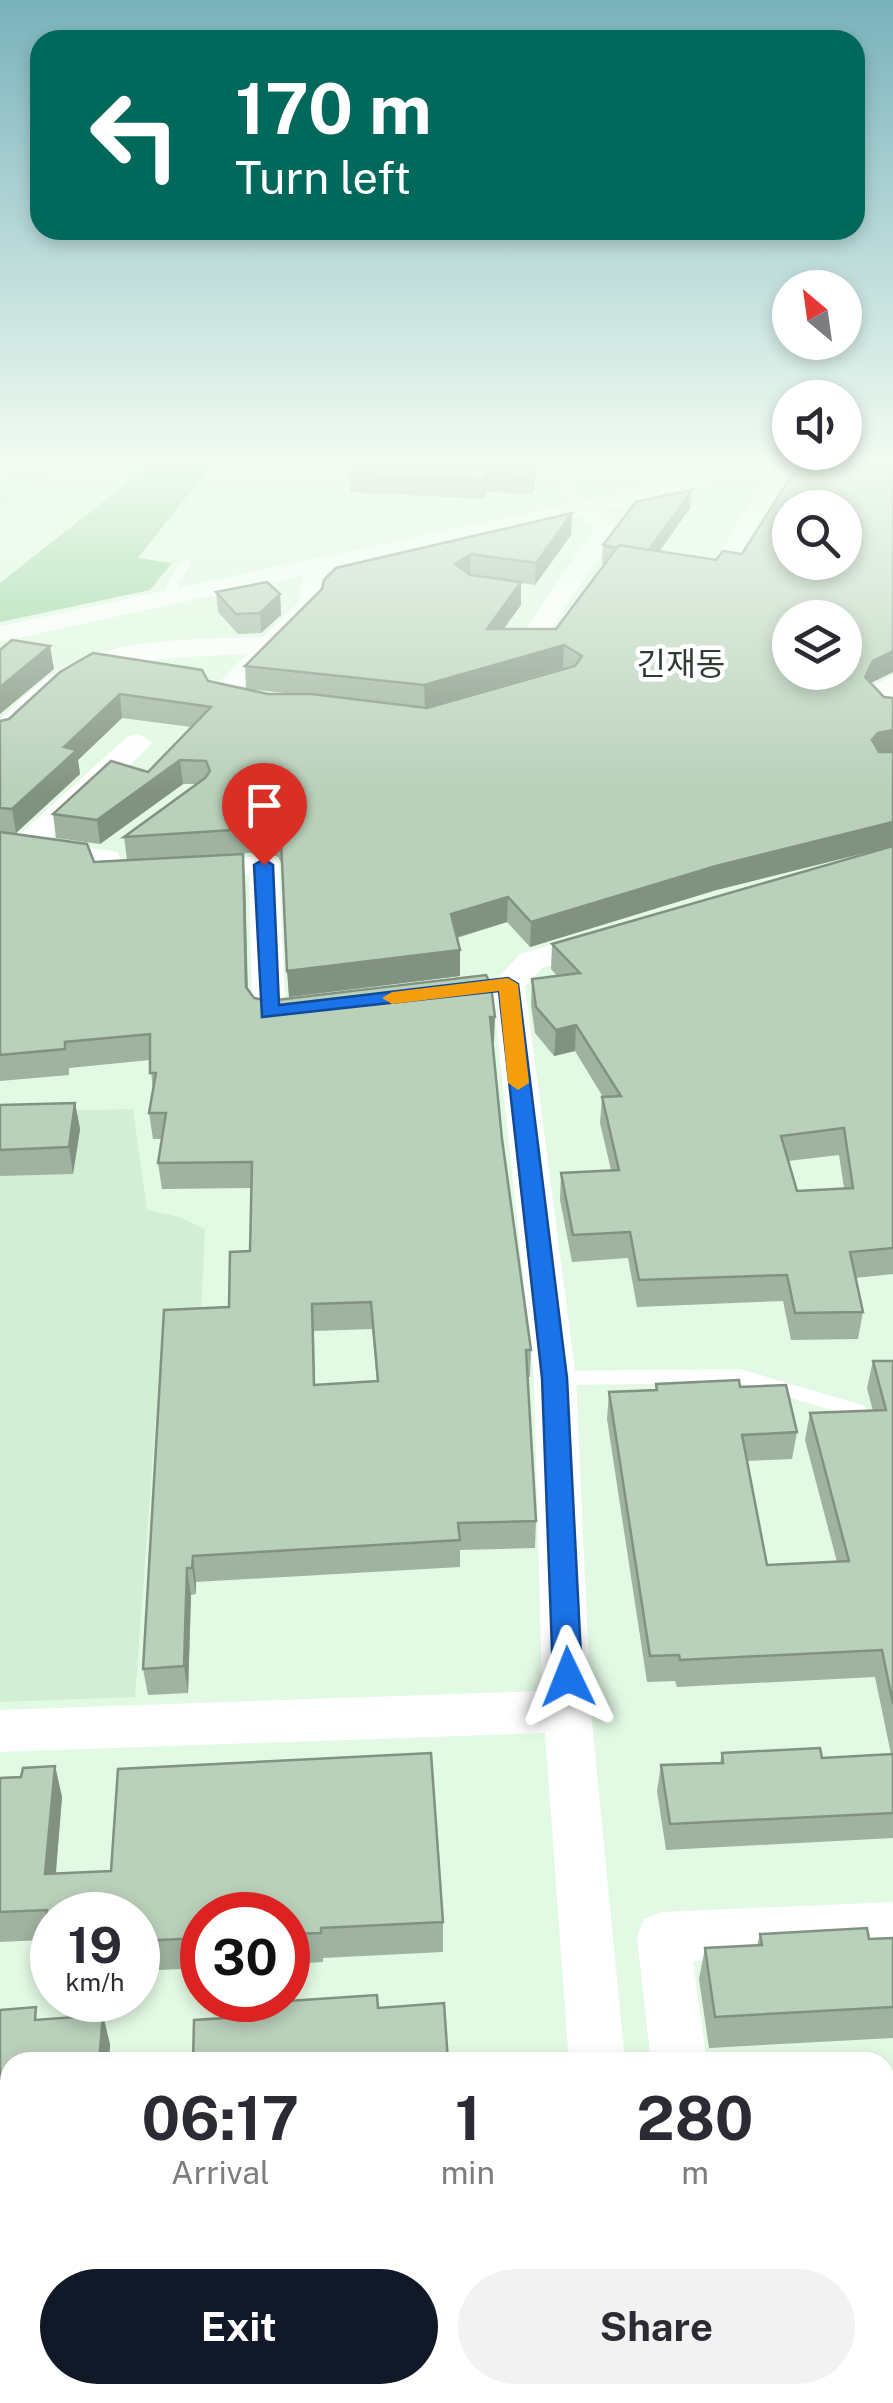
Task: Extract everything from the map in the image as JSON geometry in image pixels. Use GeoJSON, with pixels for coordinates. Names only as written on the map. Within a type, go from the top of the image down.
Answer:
{"type":"FeatureCollection","features":[{"type":"Feature","properties":{"kind":"street"},"geometry":{"type":"LineString","coordinates":[[0,634],[300,571]]}},
{"type":"Feature","properties":{"kind":"street"},"geometry":{"type":"LineString","coordinates":[[284,706],[220,695],[311,604],[315,571]]}},
{"type":"Feature","properties":{"kind":"street"},"geometry":{"type":"LineString","coordinates":[[535,634],[577,571]]}},
{"type":"Feature","properties":{"kind":"street"},"geometry":{"type":"LineString","coordinates":[[524,594],[559,598]]}},
{"type":"Feature","properties":{"kind":"street"},"geometry":{"type":"LineString","coordinates":[[0,734],[68,675],[86,666],[157,652],[268,645]]}},
{"type":"Feature","properties":{"kind":"street"},"geometry":{"type":"LineString","coordinates":[[893,682],[878,700],[893,712]]}},
{"type":"Feature","properties":{"kind":"street"},"geometry":{"type":"LineString","coordinates":[[13,844],[138,742]]}},
{"type":"Feature","properties":{"kind":"street"},"geometry":{"type":"LineString","coordinates":[[13,844],[107,858],[136,836]]}},
{"type":"Feature","properties":{"kind":"street"},"geometry":{"type":"LineString","coordinates":[[107,858],[109,876],[264,865],[269,1012],[343,1004]]}},
{"type":"Feature","properties":{"kind":"street"},"geometry":{"type":"LineString","coordinates":[[596,2052],[567,1711],[555,1378],[490,986],[531,961],[637,929]]}},
{"type":"Feature","properties":{"kind":"street"},"geometry":{"type":"LineString","coordinates":[[0,1730],[567,1711]]}},
{"type":"Feature","properties":{"kind":"street"},"geometry":{"type":"LineString","coordinates":[[678,2052],[663,1936],[893,1927]]}},
{"type":"Feature","properties":{"kind":"lane"},"geometry":{"type":"LineString","coordinates":[[165,600],[181,571]]}},
{"type":"Feature","properties":{"kind":"lane"},"geometry":{"type":"LineString","coordinates":[[555,1378],[740,1376],[858,1410]]}},
{"type":"Feature","properties":{"kind":"shaded area"},"geometry":{"type":"Polygon","coordinates":[[[133,1109],[147,1210],[180,1217],[205,1229],[200,1331],[162,1336],[135,1697],[0,1702],[0,1112],[133,1109]]]}},
{"type":"Feature","properties":{"kind":"green space"},"geometry":{"type":"Polygon","coordinates":[[[15,571],[165,571],[150,590],[0,622],[0,583],[15,571]]]}},
{"type":"Feature","properties":{"kind":"building"},"geometry":{"type":"Polygon","coordinates":[[[333,571],[465,571],[521,582],[487,629],[556,629],[599,571],[772,571],[772,580],[862,580],[862,571],[893,571],[893,651],[873,661],[865,677],[884,697],[893,698],[893,730],[878,733],[872,740],[879,752],[893,752],[893,822],[716,866],[531,922],[508,897],[451,914],[460,950],[287,971],[281,840],[276,832],[262,828],[124,837],[205,778],[210,771],[206,761],[180,760],[97,820],[53,814],[111,761],[148,772],[211,707],[120,694],[64,747],[77,750],[12,809],[0,808],[0,721],[9,719],[60,672],[93,653],[202,670],[208,681],[268,694],[311,694],[427,708],[575,666],[582,656],[564,645],[424,685],[245,666],[322,589],[333,571]]]}},
{"type":"Feature","properties":{"kind":"building"},"geometry":{"type":"Polygon","coordinates":[[[267,582],[280,594],[260,613],[236,614],[216,592],[267,582]]]}},
{"type":"Feature","properties":{"kind":"building"},"geometry":{"type":"Polygon","coordinates":[[[12,640],[50,646],[0,687],[0,650],[12,640]]]}},
{"type":"Feature","properties":{"kind":"building"},"geometry":{"type":"Polygon","coordinates":[[[0,832],[87,844],[94,862],[243,854],[246,987],[254,998],[268,1001],[486,975],[495,1017],[490,1017],[502,1139],[531,1350],[526,1350],[536,1521],[458,1523],[460,1540],[193,1556],[192,1568],[187,1568],[184,1666],[143,1669],[164,1310],[229,1307],[230,1252],[250,1251],[252,1162],[158,1163],[166,1113],[149,1113],[156,1073],[150,1073],[150,1034],[65,1042],[65,1049],[0,1055],[0,832]],[[371,1302],[312,1304],[314,1385],[378,1381],[371,1302]]]}},
{"type":"Feature","properties":{"kind":"building"},"geometry":{"type":"Polygon","coordinates":[[[893,846],[893,1248],[850,1252],[863,1312],[795,1313],[787,1275],[639,1280],[630,1232],[573,1235],[561,1173],[619,1170],[602,1097],[621,1096],[576,1025],[556,1030],[536,1007],[532,979],[580,973],[552,944],[893,846]],[[844,1128],[781,1136],[797,1191],[853,1188],[844,1128]]]}},
{"type":"Feature","properties":{"kind":"building"},"geometry":{"type":"Polygon","coordinates":[[[75,1103],[69,1147],[0,1150],[0,1105],[75,1103]]]}},
{"type":"Feature","properties":{"kind":"building"},"geometry":{"type":"Polygon","coordinates":[[[873,1361],[893,1361],[893,1704],[882,1650],[680,1660],[679,1655],[650,1656],[609,1392],[657,1390],[656,1384],[739,1380],[740,1387],[786,1385],[797,1432],[742,1435],[767,1565],[849,1561],[810,1413],[886,1410],[873,1361]]]}},
{"type":"Feature","properties":{"kind":"building"},"geometry":{"type":"Polygon","coordinates":[[[820,1748],[822,1758],[893,1754],[893,1813],[670,1824],[661,1765],[723,1763],[722,1753],[820,1748]]]}},
{"type":"Feature","properties":{"kind":"building"},"geometry":{"type":"Polygon","coordinates":[[[431,1753],[443,1922],[321,1928],[321,1933],[310,1933],[310,1892],[180,1892],[180,1939],[160,1940],[160,1892],[30,1892],[30,1911],[0,1912],[0,1778],[21,1777],[23,1768],[55,1766],[45,1874],[111,1871],[118,1769],[431,1753]]]}},
{"type":"Feature","properties":{"kind":"building"},"geometry":{"type":"Polygon","coordinates":[[[867,1928],[869,1939],[893,1938],[893,2007],[715,2017],[705,1948],[762,1945],[760,1934],[867,1928]]]}},
{"type":"Feature","properties":{"kind":"building"},"geometry":{"type":"Polygon","coordinates":[[[377,1995],[378,2008],[444,2003],[447,2052],[193,2052],[194,2022],[310,2022],[310,2000],[377,1995]]]}},
{"type":"Feature","properties":{"kind":"building"},"geometry":{"type":"Polygon","coordinates":[[[30,2008],[30,2022],[102,2022],[100,2052],[0,2052],[0,2010],[30,2008]]]}},
{"type":"Feature","properties":{"kind":"slow traffic"},"geometry":{"type":"LineString","coordinates":[[392,998],[508,984],[518,1083]]}},
{"type":"Feature","properties":{"kind":"district","name":"긴재동"},"geometry":{"type":"Point","coordinates":[681,664]}},
{"type":"Feature","properties":{"kind":"route"},"geometry":{"type":"LineString","coordinates":[[264,865],[269,1012],[508,984],[555,1378],[568,1677]]}}]}
